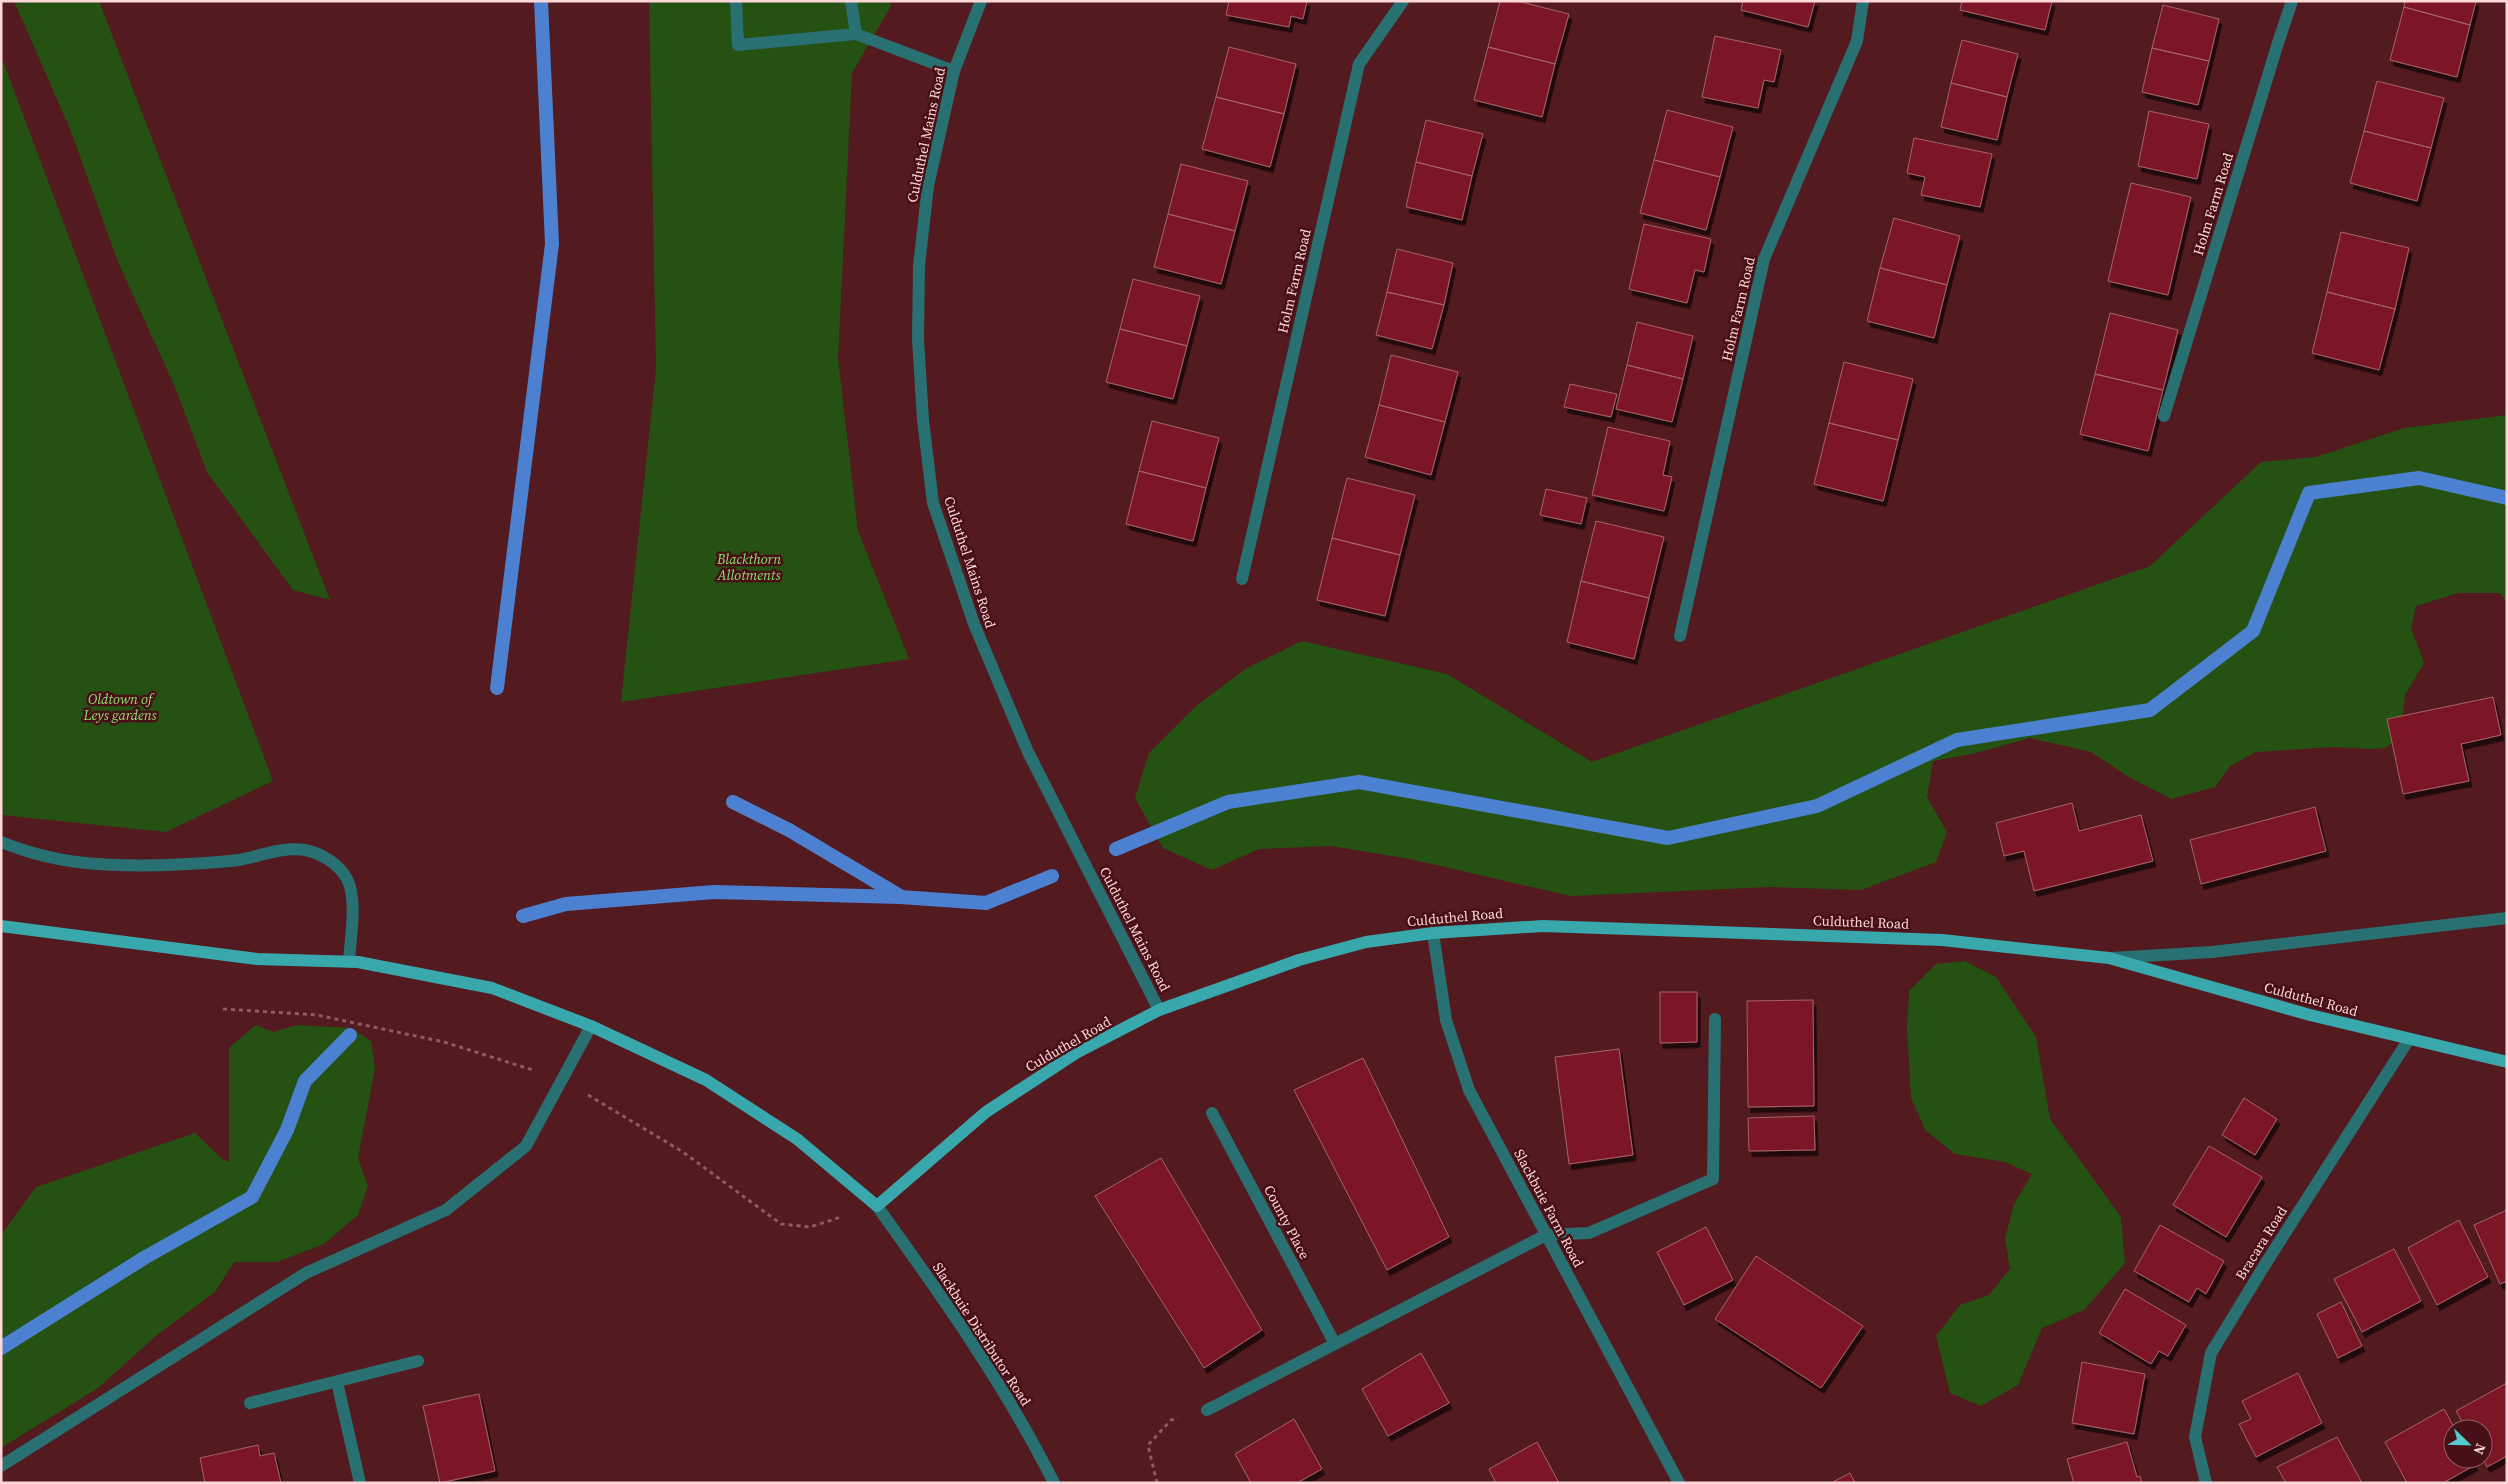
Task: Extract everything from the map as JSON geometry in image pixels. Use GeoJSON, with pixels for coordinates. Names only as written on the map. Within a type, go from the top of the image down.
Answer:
{"type":"FeatureCollection","features":[{"type":"Feature","properties":{"kind":"main road"},"geometry":{"type":"LineString","coordinates":[[1,926],[257,959],[349,962],[492,988],[591,1026],[706,1080],[797,1139],[877,1206]]}},
{"type":"Feature","properties":{"kind":"main road","name":"Culduthel Road"},"geometry":{"type":"LineString","coordinates":[[877,1206],[929,1159],[986,1112],[1076,1053],[1159,1010],[1299,960],[1366,942],[1433,933],[1543,926],[1923,940],[2109,958],[2310,1015],[2507,1062]]}},
{"type":"Feature","properties":{"kind":"street"},"geometry":{"type":"LineString","coordinates":[[736,1],[738,45],[856,34],[954,71]]}},
{"type":"Feature","properties":{"kind":"street"},"geometry":{"type":"LineString","coordinates":[[850,1],[856,34]]}},
{"type":"Feature","properties":{"kind":"street","name":"Culduthel Mains Road"},"geometry":{"type":"LineString","coordinates":[[981,1],[954,71],[928,186],[919,266],[918,348],[922,420],[933,503],[974,624],[1028,752],[1159,1010]]}},
{"type":"Feature","properties":{"kind":"street","name":"Holm Farm Road"},"geometry":{"type":"LineString","coordinates":[[1242,578],[1359,64],[1403,1]]}},
{"type":"Feature","properties":{"kind":"street","name":"Holm Farm Road"},"geometry":{"type":"LineString","coordinates":[[1680,636],[1764,259],[1857,41],[1863,1]]}},
{"type":"Feature","properties":{"kind":"street","name":"Holm Farm Road"},"geometry":{"type":"LineString","coordinates":[[2164,416],[2292,1]]}},
{"type":"Feature","properties":{"kind":"street"},"geometry":{"type":"LineString","coordinates":[[1,842],[42,856],[106,865],[232,861],[283,849],[305,850],[322,855],[336,866],[347,880],[353,900],[349,962]]}},
{"type":"Feature","properties":{"kind":"street","name":"Culduthel Road"},"geometry":{"type":"LineString","coordinates":[[2109,958],[2212,952],[2507,918]]}},
{"type":"Feature","properties":{"kind":"street","name":"Slackbuie Farm Road"},"geometry":{"type":"LineString","coordinates":[[1433,933],[1446,1020],[1469,1090],[1679,1483]]}},
{"type":"Feature","properties":{"kind":"street"},"geometry":{"type":"LineString","coordinates":[[1207,1410],[1546,1235],[1589,1233],[1713,1179],[1715,1019]]}},
{"type":"Feature","properties":{"kind":"street"},"geometry":{"type":"LineString","coordinates":[[1,1466],[306,1273],[446,1210],[526,1146],[591,1026]]}},
{"type":"Feature","properties":{"kind":"street","name":"Bracara Road"},"geometry":{"type":"LineString","coordinates":[[2206,1483],[2195,1437],[2211,1353],[2266,1263],[2410,1039]]}},
{"type":"Feature","properties":{"kind":"street","name":"County Place"},"geometry":{"type":"LineString","coordinates":[[1212,1113],[1335,1344]]}},
{"type":"Feature","properties":{"kind":"street","name":"Slackbuie Distributor Road"},"geometry":{"type":"LineString","coordinates":[[877,1206],[952,1310],[1004,1394],[1054,1483]]}},
{"type":"Feature","properties":{"kind":"street"},"geometry":{"type":"LineString","coordinates":[[250,1403],[418,1361]]}},
{"type":"Feature","properties":{"kind":"street"},"geometry":{"type":"LineString","coordinates":[[337,1382],[360,1483]]}},
{"type":"Feature","properties":{"kind":"path"},"geometry":{"type":"LineString","coordinates":[[1158,1483],[1148,1446],[1171,1420],[1207,1410]]}},
{"type":"Feature","properties":{"kind":"green space"},"geometry":{"type":"Polygon","coordinates":[[[14,1],[99,1],[330,600],[293,590],[207,472],[175,387],[118,262],[70,129],[14,1]]]}},
{"type":"Feature","properties":{"kind":"green space","name":"Blackthorn Allotments"},"geometry":{"type":"Polygon","coordinates":[[[649,1],[890,1],[891,6],[852,73],[838,358],[858,531],[909,659],[621,702],[656,369],[649,1]]]}},
{"type":"Feature","properties":{"kind":"green space","name":"Oldtown of Leys gardens"},"geometry":{"type":"Polygon","coordinates":[[[1,56],[273,781],[166,832],[1,815],[1,56]]]}},
{"type":"Feature","properties":{"kind":"green space"},"geometry":{"type":"Polygon","coordinates":[[[2507,415],[2507,602],[2500,593],[2458,593],[2416,606],[2411,628],[2424,663],[2405,695],[2400,736],[2385,748],[2333,747],[2256,752],[2230,766],[2215,787],[2171,799],[2129,777],[2091,752],[2030,738],[1972,754],[1933,761],[1927,797],[1947,832],[1936,862],[1861,890],[1769,887],[1571,896],[1410,859],[1331,846],[1259,849],[1212,870],[1163,848],[1135,798],[1149,753],[1196,706],[1247,668],[1302,641],[1447,674],[1592,762],[2150,566],[2261,462],[2316,457],[2404,428],[2507,415]]]}},
{"type":"Feature","properties":{"kind":"green space"},"geometry":{"type":"Polygon","coordinates":[[[1965,961],[1996,977],[2036,1037],[2050,1119],[2121,1217],[2125,1263],[2084,1310],[2042,1328],[2018,1385],[1981,1406],[1950,1393],[1936,1336],[1960,1305],[1989,1295],[2010,1269],[2005,1238],[2014,1204],[2032,1174],[2005,1162],[1955,1154],[1926,1131],[1911,1098],[1907,1028],[1909,991],[1936,964],[1965,961]]]}},
{"type":"Feature","properties":{"kind":"green space"},"geometry":{"type":"Polygon","coordinates":[[[256,1025],[273,1032],[297,1025],[351,1028],[371,1041],[375,1068],[358,1158],[368,1186],[358,1215],[324,1244],[277,1262],[234,1262],[215,1292],[157,1335],[98,1388],[1,1448],[1,1235],[36,1187],[195,1133],[222,1159],[229,1162],[229,1048],[256,1025]]]}},
{"type":"Feature","properties":{"kind":"building"},"geometry":{"type":"Polygon","coordinates":[[[1229,1],[1307,1],[1303,19],[1291,16],[1289,27],[1226,15],[1229,1]]]}},
{"type":"Feature","properties":{"kind":"building"},"geometry":{"type":"Polygon","coordinates":[[[1500,1],[1517,1],[1569,14],[1555,64],[1488,47],[1500,1]]]}},
{"type":"Feature","properties":{"kind":"building"},"geometry":{"type":"Polygon","coordinates":[[[1743,1],[1815,1],[1808,27],[1741,10],[1743,1]]]}},
{"type":"Feature","properties":{"kind":"building"},"geometry":{"type":"Polygon","coordinates":[[[1962,1],[2052,1],[2045,30],[1960,10],[1962,1]]]}},
{"type":"Feature","properties":{"kind":"building"},"geometry":{"type":"Polygon","coordinates":[[[2405,1],[2476,1],[2470,25],[2404,7],[2405,1]]]}},
{"type":"Feature","properties":{"kind":"building"},"geometry":{"type":"Polygon","coordinates":[[[2163,5],[2219,19],[2209,61],[2152,48],[2163,5]]]}},
{"type":"Feature","properties":{"kind":"building"},"geometry":{"type":"Polygon","coordinates":[[[2404,7],[2470,25],[2457,77],[2390,60],[2404,7]]]}},
{"type":"Feature","properties":{"kind":"building"},"geometry":{"type":"Polygon","coordinates":[[[1715,36],[1781,50],[1774,82],[1764,80],[1758,108],[1702,97],[1715,36]]]}},
{"type":"Feature","properties":{"kind":"building"},"geometry":{"type":"Polygon","coordinates":[[[1962,40],[2018,54],[2007,97],[1951,83],[1962,40]]]}},
{"type":"Feature","properties":{"kind":"building"},"geometry":{"type":"Polygon","coordinates":[[[1229,47],[1296,64],[1284,114],[1216,97],[1229,47]]]}},
{"type":"Feature","properties":{"kind":"building"},"geometry":{"type":"Polygon","coordinates":[[[1488,47],[1555,64],[1542,117],[1474,100],[1488,47]]]}},
{"type":"Feature","properties":{"kind":"building"},"geometry":{"type":"Polygon","coordinates":[[[2152,48],[2209,61],[2198,105],[2142,92],[2152,48]]]}},
{"type":"Feature","properties":{"kind":"building"},"geometry":{"type":"Polygon","coordinates":[[[2377,81],[2444,98],[2431,148],[2364,131],[2377,81]]]}},
{"type":"Feature","properties":{"kind":"building"},"geometry":{"type":"Polygon","coordinates":[[[1951,83],[2007,97],[1997,140],[1941,127],[1951,83]]]}},
{"type":"Feature","properties":{"kind":"building"},"geometry":{"type":"Polygon","coordinates":[[[1216,97],[1284,114],[1270,167],[1202,149],[1216,97]]]}},
{"type":"Feature","properties":{"kind":"building"},"geometry":{"type":"Polygon","coordinates":[[[1667,110],[1733,127],[1720,177],[1654,160],[1667,110]]]}},
{"type":"Feature","properties":{"kind":"building"},"geometry":{"type":"Polygon","coordinates":[[[2149,111],[2209,124],[2197,179],[2138,166],[2149,111]]]}},
{"type":"Feature","properties":{"kind":"building"},"geometry":{"type":"Polygon","coordinates":[[[1426,120],[1483,134],[1472,176],[1416,162],[1426,120]]]}},
{"type":"Feature","properties":{"kind":"building"},"geometry":{"type":"Polygon","coordinates":[[[2364,131],[2431,148],[2417,201],[2350,183],[2364,131]]]}},
{"type":"Feature","properties":{"kind":"building"},"geometry":{"type":"Polygon","coordinates":[[[1914,138],[1992,154],[1980,207],[1921,195],[1925,177],[1907,173],[1914,138]]]}},
{"type":"Feature","properties":{"kind":"building"},"geometry":{"type":"Polygon","coordinates":[[[1654,160],[1720,177],[1706,230],[1640,213],[1654,160]]]}},
{"type":"Feature","properties":{"kind":"building"},"geometry":{"type":"Polygon","coordinates":[[[1416,162],[1472,176],[1462,220],[1406,207],[1416,162]]]}},
{"type":"Feature","properties":{"kind":"building"},"geometry":{"type":"Polygon","coordinates":[[[1181,164],[1248,181],[1235,231],[1168,214],[1181,164]]]}},
{"type":"Feature","properties":{"kind":"building"},"geometry":{"type":"Polygon","coordinates":[[[2131,183],[2191,197],[2168,295],[2108,281],[2131,183]]]}},
{"type":"Feature","properties":{"kind":"building"},"geometry":{"type":"Polygon","coordinates":[[[1168,214],[1235,231],[1221,284],[1154,267],[1168,214]]]}},
{"type":"Feature","properties":{"kind":"building"},"geometry":{"type":"Polygon","coordinates":[[[1894,218],[1960,236],[1947,285],[1880,268],[1894,218]]]}},
{"type":"Feature","properties":{"kind":"building"},"geometry":{"type":"Polygon","coordinates":[[[1644,224],[1711,239],[1704,272],[1695,270],[1687,303],[1629,289],[1644,224]]]}},
{"type":"Feature","properties":{"kind":"building"},"geometry":{"type":"Polygon","coordinates":[[[2341,232],[2409,248],[2395,309],[2327,292],[2341,232]]]}},
{"type":"Feature","properties":{"kind":"building"},"geometry":{"type":"Polygon","coordinates":[[[1397,249],[1453,263],[1444,305],[1387,292],[1397,249]]]}},
{"type":"Feature","properties":{"kind":"building"},"geometry":{"type":"Polygon","coordinates":[[[1880,268],[1947,285],[1934,338],[1867,321],[1880,268]]]}},
{"type":"Feature","properties":{"kind":"building"},"geometry":{"type":"Polygon","coordinates":[[[1133,279],[1200,296],[1187,346],[1120,329],[1133,279]]]}},
{"type":"Feature","properties":{"kind":"building"},"geometry":{"type":"Polygon","coordinates":[[[1387,292],[1444,305],[1432,349],[1376,335],[1387,292]]]}},
{"type":"Feature","properties":{"kind":"building"},"geometry":{"type":"Polygon","coordinates":[[[2327,292],[2395,309],[2379,370],[2312,353],[2327,292]]]}},
{"type":"Feature","properties":{"kind":"building"},"geometry":{"type":"Polygon","coordinates":[[[2110,313],[2178,330],[2163,390],[2095,374],[2110,313]]]}},
{"type":"Feature","properties":{"kind":"building"},"geometry":{"type":"Polygon","coordinates":[[[1637,322],[1693,336],[1683,379],[1627,365],[1637,322]]]}},
{"type":"Feature","properties":{"kind":"building"},"geometry":{"type":"Polygon","coordinates":[[[1120,329],[1187,346],[1173,399],[1106,382],[1120,329]]]}},
{"type":"Feature","properties":{"kind":"building"},"geometry":{"type":"Polygon","coordinates":[[[1391,355],[1458,372],[1445,422],[1379,405],[1391,355]]]}},
{"type":"Feature","properties":{"kind":"building"},"geometry":{"type":"Polygon","coordinates":[[[1844,362],[1913,379],[1898,440],[1829,423],[1844,362]]]}},
{"type":"Feature","properties":{"kind":"building"},"geometry":{"type":"Polygon","coordinates":[[[1627,365],[1683,379],[1672,422],[1616,409],[1627,365]]]}},
{"type":"Feature","properties":{"kind":"building"},"geometry":{"type":"Polygon","coordinates":[[[2095,374],[2163,390],[2148,451],[2080,434],[2095,374]]]}},
{"type":"Feature","properties":{"kind":"building"},"geometry":{"type":"Polygon","coordinates":[[[1570,384],[1617,394],[1611,417],[1564,407],[1570,384]]]}},
{"type":"Feature","properties":{"kind":"building"},"geometry":{"type":"Polygon","coordinates":[[[1379,405],[1445,422],[1431,475],[1365,457],[1379,405]]]}},
{"type":"Feature","properties":{"kind":"building"},"geometry":{"type":"Polygon","coordinates":[[[1152,421],[1219,438],[1206,488],[1139,471],[1152,421]]]}},
{"type":"Feature","properties":{"kind":"building"},"geometry":{"type":"Polygon","coordinates":[[[1829,423],[1898,440],[1883,501],[1814,484],[1829,423]]]}},
{"type":"Feature","properties":{"kind":"building"},"geometry":{"type":"Polygon","coordinates":[[[1608,427],[1670,441],[1663,475],[1672,477],[1664,511],[1592,495],[1608,427]]]}},
{"type":"Feature","properties":{"kind":"building"},"geometry":{"type":"Polygon","coordinates":[[[1139,471],[1206,488],[1193,541],[1126,524],[1139,471]]]}},
{"type":"Feature","properties":{"kind":"building"},"geometry":{"type":"Polygon","coordinates":[[[1347,478],[1415,495],[1400,555],[1332,538],[1347,478]]]}},
{"type":"Feature","properties":{"kind":"building"},"geometry":{"type":"Polygon","coordinates":[[[1546,489],[1587,498],[1581,524],[1540,515],[1546,489]]]}},
{"type":"Feature","properties":{"kind":"building"},"geometry":{"type":"Polygon","coordinates":[[[1596,521],[1664,537],[1649,598],[1581,581],[1596,521]]]}},
{"type":"Feature","properties":{"kind":"building"},"geometry":{"type":"Polygon","coordinates":[[[1332,538],[1400,555],[1385,616],[1317,600],[1332,538]]]}},
{"type":"Feature","properties":{"kind":"building"},"geometry":{"type":"Polygon","coordinates":[[[1581,581],[1649,598],[1634,659],[1567,642],[1581,581]]]}},
{"type":"Feature","properties":{"kind":"building"},"geometry":{"type":"Polygon","coordinates":[[[2493,697],[2501,735],[2461,744],[2469,781],[2403,794],[2387,719],[2493,697]]]}},
{"type":"Feature","properties":{"kind":"building"},"geometry":{"type":"Polygon","coordinates":[[[2072,803],[2079,831],[2141,815],[2153,861],[2034,891],[2024,851],[2004,856],[1996,823],[2072,803]]]}},
{"type":"Feature","properties":{"kind":"building"},"geometry":{"type":"Polygon","coordinates":[[[2315,807],[2326,851],[2201,884],[2190,840],[2315,807]]]}},
{"type":"Feature","properties":{"kind":"building"},"geometry":{"type":"Polygon","coordinates":[[[1660,992],[1697,992],[1697,1042],[1660,1043],[1660,992]]]}},
{"type":"Feature","properties":{"kind":"building"},"geometry":{"type":"Polygon","coordinates":[[[1813,1000],[1814,1106],[1748,1107],[1747,1001],[1813,1000]]]}},
{"type":"Feature","properties":{"kind":"building"},"geometry":{"type":"Polygon","coordinates":[[[1619,1049],[1633,1155],[1569,1164],[1555,1057],[1619,1049]]]}},
{"type":"Feature","properties":{"kind":"building"},"geometry":{"type":"Polygon","coordinates":[[[1363,1058],[1449,1237],[1387,1270],[1294,1090],[1363,1058]]]}},
{"type":"Feature","properties":{"kind":"building"},"geometry":{"type":"Polygon","coordinates":[[[2244,1098],[2277,1119],[2255,1155],[2222,1135],[2244,1098]]]}},
{"type":"Feature","properties":{"kind":"building"},"geometry":{"type":"Polygon","coordinates":[[[1814,1116],[1815,1150],[1749,1151],[1748,1118],[1814,1116]]]}},
{"type":"Feature","properties":{"kind":"building"},"geometry":{"type":"Polygon","coordinates":[[[2209,1146],[2262,1177],[2226,1237],[2173,1205],[2209,1146]]]}},
{"type":"Feature","properties":{"kind":"building"},"geometry":{"type":"Polygon","coordinates":[[[1161,1158],[1262,1330],[1204,1368],[1095,1196],[1161,1158]]]}},
{"type":"Feature","properties":{"kind":"building"},"geometry":{"type":"Polygon","coordinates":[[[2507,1210],[2507,1281],[2500,1284],[2474,1225],[2507,1210]]]}},
{"type":"Feature","properties":{"kind":"building"},"geometry":{"type":"Polygon","coordinates":[[[2459,1220],[2488,1277],[2437,1305],[2408,1248],[2459,1220]]]}},
{"type":"Feature","properties":{"kind":"building"},"geometry":{"type":"Polygon","coordinates":[[[2160,1225],[2224,1261],[2206,1294],[2197,1288],[2189,1302],[2134,1271],[2160,1225]]]}},
{"type":"Feature","properties":{"kind":"building"},"geometry":{"type":"Polygon","coordinates":[[[1706,1227],[1733,1280],[1684,1305],[1657,1252],[1706,1227]]]}},
{"type":"Feature","properties":{"kind":"building"},"geometry":{"type":"Polygon","coordinates":[[[2394,1249],[2421,1301],[2362,1332],[2334,1279],[2394,1249]]]}},
{"type":"Feature","properties":{"kind":"building"},"geometry":{"type":"Polygon","coordinates":[[[1756,1256],[1863,1326],[1821,1388],[1715,1319],[1756,1256]]]}},
{"type":"Feature","properties":{"kind":"building"},"geometry":{"type":"Polygon","coordinates":[[[2125,1289],[2186,1325],[2168,1356],[2159,1351],[2151,1364],[2099,1333],[2125,1289]]]}},
{"type":"Feature","properties":{"kind":"building"},"geometry":{"type":"Polygon","coordinates":[[[2341,1302],[2362,1346],[2338,1358],[2317,1314],[2341,1302]]]}},
{"type":"Feature","properties":{"kind":"building"},"geometry":{"type":"Polygon","coordinates":[[[1421,1353],[1449,1403],[1388,1436],[1362,1389],[1421,1353]]]}},
{"type":"Feature","properties":{"kind":"building"},"geometry":{"type":"Polygon","coordinates":[[[2082,1362],[2145,1374],[2134,1434],[2072,1423],[2082,1362]]]}},
{"type":"Feature","properties":{"kind":"building"},"geometry":{"type":"Polygon","coordinates":[[[2298,1373],[2322,1423],[2256,1457],[2239,1424],[2251,1419],[2242,1401],[2298,1373]]]}},
{"type":"Feature","properties":{"kind":"building"},"geometry":{"type":"Polygon","coordinates":[[[2507,1383],[2507,1456],[2493,1464],[2493,1419],[2460,1419],[2456,1411],[2507,1383]]]}},
{"type":"Feature","properties":{"kind":"building"},"geometry":{"type":"Polygon","coordinates":[[[479,1394],[495,1471],[440,1483],[423,1406],[479,1394]]]}},
{"type":"Feature","properties":{"kind":"building"},"geometry":{"type":"Polygon","coordinates":[[[2444,1409],[2450,1419],[2443,1419],[2443,1469],[2468,1469],[2443,1483],[2407,1483],[2385,1442],[2444,1409]]]}},
{"type":"Feature","properties":{"kind":"building"},"geometry":{"type":"Polygon","coordinates":[[[1294,1419],[1322,1469],[1297,1483],[1251,1483],[1235,1454],[1294,1419]]]}},
{"type":"Feature","properties":{"kind":"building"},"geometry":{"type":"Polygon","coordinates":[[[2337,1437],[2362,1483],[2286,1483],[2277,1467],[2337,1437]]]}},
{"type":"Feature","properties":{"kind":"building"},"geometry":{"type":"Polygon","coordinates":[[[1537,1442],[1559,1483],[1496,1483],[1489,1469],[1537,1442]]]}},
{"type":"Feature","properties":{"kind":"building"},"geometry":{"type":"Polygon","coordinates":[[[2127,1442],[2137,1477],[2140,1476],[2142,1483],[2074,1483],[2067,1459],[2127,1442]]]}},
{"type":"Feature","properties":{"kind":"building"},"geometry":{"type":"Polygon","coordinates":[[[258,1445],[260,1456],[274,1453],[281,1483],[205,1483],[200,1458],[258,1445]]]}},
{"type":"Feature","properties":{"kind":"building"},"geometry":{"type":"Polygon","coordinates":[[[1850,1473],[1855,1483],[1831,1483],[1850,1473]]]}},
{"type":"Feature","properties":{"kind":"waterway"},"geometry":{"type":"LineString","coordinates":[[497,688],[552,244],[541,1]]}},
{"type":"Feature","properties":{"kind":"waterway"},"geometry":{"type":"LineString","coordinates":[[1116,849],[1228,802],[1359,782],[1668,838],[1817,806],[1957,740],[2150,710],[2253,631],[2309,493],[2419,478],[2507,498]]}},
{"type":"Feature","properties":{"kind":"waterway"},"geometry":{"type":"LineString","coordinates":[[733,802],[789,830],[900,896]]}},
{"type":"Feature","properties":{"kind":"waterway"},"geometry":{"type":"LineString","coordinates":[[523,916],[566,904],[714,892],[900,897],[986,903],[1052,876]]}},
{"type":"Feature","properties":{"kind":"waterway"},"geometry":{"type":"LineString","coordinates":[[1,1348],[144,1258],[252,1197],[287,1130],[305,1081],[350,1035]]}}]}
